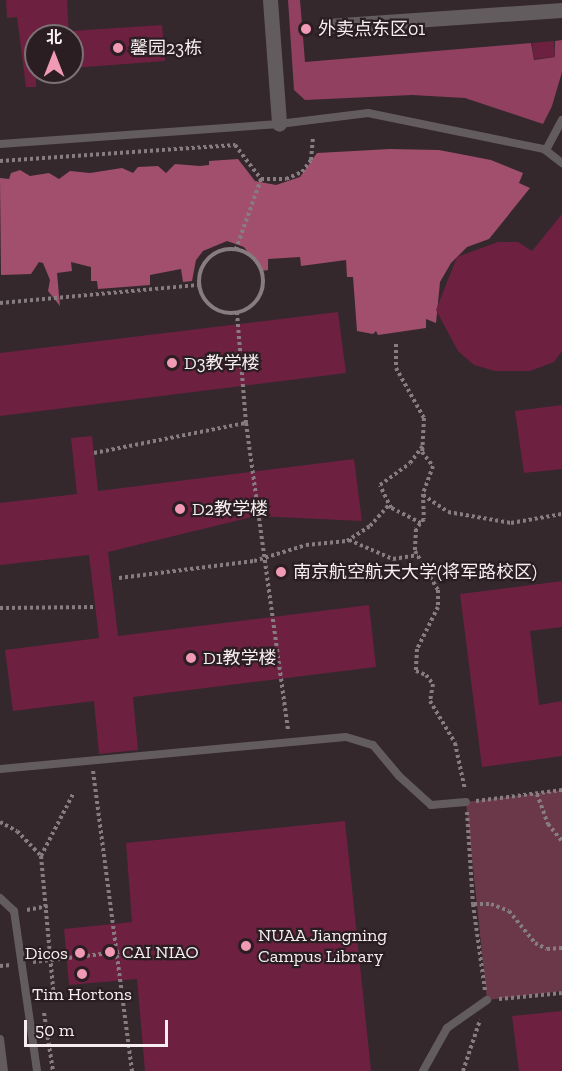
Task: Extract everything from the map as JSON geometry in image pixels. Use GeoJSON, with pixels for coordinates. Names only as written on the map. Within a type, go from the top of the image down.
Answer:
{"type":"FeatureCollection","features":[{"type":"Feature","properties":{"kind":"street"},"geometry":{"type":"LineString","coordinates":[[270,0],[279,124]]}},
{"type":"Feature","properties":{"kind":"street"},"geometry":{"type":"LineString","coordinates":[[327,26],[562,10]]}},
{"type":"Feature","properties":{"kind":"lane"},"geometry":{"type":"LineString","coordinates":[[0,144],[279,124],[368,113],[546,150],[562,163]]}},
{"type":"Feature","properties":{"kind":"lane"},"geometry":{"type":"LineString","coordinates":[[546,150],[562,120]]}},
{"type":"Feature","properties":{"kind":"lane"},"geometry":{"type":"LineString","coordinates":[[0,769],[346,737],[373,745],[399,776],[431,805],[466,802]]}},
{"type":"Feature","properties":{"kind":"lane"},"geometry":{"type":"LineString","coordinates":[[0,897],[14,911],[37,1071]]}},
{"type":"Feature","properties":{"kind":"lane"},"geometry":{"type":"LineString","coordinates":[[423,1071],[447,1028],[487,1000]]}},
{"type":"Feature","properties":{"kind":"lane"},"geometry":{"type":"LineString","coordinates":[[0,1039],[4,1071]]}},
{"type":"Feature","properties":{"kind":"path"},"geometry":{"type":"LineString","coordinates":[[0,161],[235,145],[240,155],[261,179],[278,180],[302,172],[311,160],[313,138]]}},
{"type":"Feature","properties":{"kind":"path"},"geometry":{"type":"LineString","coordinates":[[236,249],[261,179]]}},
{"type":"Feature","properties":{"kind":"path"},"geometry":{"type":"LineString","coordinates":[[236,249],[258,263],[264,284],[255,303],[237,313],[216,310],[202,295],[199,285],[209,258],[217,252],[236,249]]}},
{"type":"Feature","properties":{"kind":"path"},"geometry":{"type":"LineString","coordinates":[[0,303],[199,285]]}},
{"type":"Feature","properties":{"kind":"path"},"geometry":{"type":"LineString","coordinates":[[237,313],[246,423],[262,558],[289,742]]}},
{"type":"Feature","properties":{"kind":"path"},"geometry":{"type":"LineString","coordinates":[[396,344],[396,368],[424,418],[423,452],[433,466],[423,494],[424,519],[417,529],[418,555],[438,590],[438,607],[417,649],[416,671],[426,675],[433,684],[430,701],[455,743],[466,802],[473,904],[487,1000],[463,1071]]}},
{"type":"Feature","properties":{"kind":"path"},"geometry":{"type":"LineString","coordinates":[[94,453],[246,423]]}},
{"type":"Feature","properties":{"kind":"path"},"geometry":{"type":"LineString","coordinates":[[421,523],[389,505],[380,485],[411,463],[425,443]]}},
{"type":"Feature","properties":{"kind":"path"},"geometry":{"type":"LineString","coordinates":[[423,494],[448,512],[511,523],[562,514]]}},
{"type":"Feature","properties":{"kind":"path"},"geometry":{"type":"LineString","coordinates":[[349,540],[370,526],[389,505]]}},
{"type":"Feature","properties":{"kind":"path"},"geometry":{"type":"LineString","coordinates":[[119,578],[262,558],[314,543],[349,540],[393,559],[418,555]]}},
{"type":"Feature","properties":{"kind":"path"},"geometry":{"type":"LineString","coordinates":[[0,608],[96,607]]}},
{"type":"Feature","properties":{"kind":"path"},"geometry":{"type":"LineString","coordinates":[[92,761],[132,1071]]}},
{"type":"Feature","properties":{"kind":"path"},"geometry":{"type":"LineString","coordinates":[[466,802],[562,790]]}},
{"type":"Feature","properties":{"kind":"path"},"geometry":{"type":"LineString","coordinates":[[41,856],[74,794]]}},
{"type":"Feature","properties":{"kind":"path"},"geometry":{"type":"LineString","coordinates":[[533,794],[540,794],[548,824],[562,841]]}},
{"type":"Feature","properties":{"kind":"path"},"geometry":{"type":"LineString","coordinates":[[0,822],[17,831],[41,856],[48,906],[49,960],[54,998],[27,1000]]}},
{"type":"Feature","properties":{"kind":"path"},"geometry":{"type":"LineString","coordinates":[[473,904],[500,906],[515,915],[535,943],[547,949],[562,948]]}},
{"type":"Feature","properties":{"kind":"path"},"geometry":{"type":"LineString","coordinates":[[28,920],[27,908],[48,906]]}},
{"type":"Feature","properties":{"kind":"path"},"geometry":{"type":"LineString","coordinates":[[29,963],[119,951]]}},
{"type":"Feature","properties":{"kind":"path"},"geometry":{"type":"LineString","coordinates":[[34,954],[36,966]]}},
{"type":"Feature","properties":{"kind":"path"},"geometry":{"type":"LineString","coordinates":[[0,966],[20,964]]}},
{"type":"Feature","properties":{"kind":"path"},"geometry":{"type":"LineString","coordinates":[[40,989],[53,1071]]}},
{"type":"Feature","properties":{"kind":"path"},"geometry":{"type":"LineString","coordinates":[[487,1000],[562,993]]}},
{"type":"Feature","properties":{"kind":"shaded area"},"geometry":{"type":"Polygon","coordinates":[[[288,0],[300,0],[305,62],[531,43],[534,60],[555,57],[555,41],[562,40],[562,72],[552,106],[543,124],[465,98],[412,95],[305,100],[294,90],[288,0]]]}},
{"type":"Feature","properties":{"kind":"shaded area"},"geometry":{"type":"Polygon","coordinates":[[[390,149],[439,150],[491,160],[523,173],[519,183],[530,188],[489,239],[467,247],[451,263],[440,282],[436,323],[426,319],[426,328],[378,335],[376,331],[373,334],[357,331],[353,277],[347,277],[346,260],[301,266],[300,257],[268,259],[268,270],[262,271],[244,247],[227,241],[203,251],[196,260],[192,281],[183,282],[181,269],[150,275],[150,285],[98,289],[97,281],[91,281],[91,267],[71,262],[72,271],[57,273],[60,306],[48,291],[50,280],[43,263],[39,262],[31,274],[1,275],[0,178],[9,179],[11,173],[20,170],[30,176],[49,173],[59,179],[70,171],[90,173],[122,168],[133,173],[138,167],[158,166],[166,173],[175,164],[200,166],[209,165],[209,161],[238,159],[255,181],[276,185],[300,177],[317,153],[390,149]]]}},
{"type":"Feature","properties":{"kind":"shaded area"},"geometry":{"type":"Polygon","coordinates":[[[562,790],[562,991],[487,1000],[466,802],[562,790]]]}},
{"type":"Feature","properties":{"kind":"building"},"geometry":{"type":"Polygon","coordinates":[[[6,0],[67,0],[68,24],[24,24],[24,71],[17,17],[7,18],[6,0]]]}},
{"type":"Feature","properties":{"kind":"building","name":"馨园23栋"},"geometry":{"type":"Polygon","coordinates":[[[162,25],[165,61],[84,67],[84,30],[162,25]]]}},
{"type":"Feature","properties":{"kind":"building"},"geometry":{"type":"Polygon","coordinates":[[[554,41],[555,57],[534,59],[532,43],[554,41]]]}},
{"type":"Feature","properties":{"kind":"building"},"geometry":{"type":"Polygon","coordinates":[[[26,84],[36,84],[36,87],[26,87],[26,84]]]}},
{"type":"Feature","properties":{"kind":"building"},"geometry":{"type":"Polygon","coordinates":[[[562,214],[562,351],[554,362],[530,371],[495,371],[474,365],[458,351],[436,310],[457,257],[498,242],[518,242],[532,251],[562,214]]]}},
{"type":"Feature","properties":{"kind":"building","name":"D3教学楼"},"geometry":{"type":"Polygon","coordinates":[[[338,312],[346,373],[0,416],[0,353],[338,312]]]}},
{"type":"Feature","properties":{"kind":"building"},"geometry":{"type":"Polygon","coordinates":[[[562,405],[562,469],[524,473],[515,411],[562,405]]]}},
{"type":"Feature","properties":{"kind":"building"},"geometry":{"type":"Polygon","coordinates":[[[92,436],[98,491],[354,459],[362,521],[256,516],[108,552],[118,636],[369,605],[376,667],[133,697],[138,750],[99,754],[94,701],[13,711],[5,650],[99,638],[89,555],[0,565],[0,503],[77,494],[71,438],[92,436]]]}},
{"type":"Feature","properties":{"kind":"building"},"geometry":{"type":"Polygon","coordinates":[[[562,581],[562,627],[530,631],[539,705],[562,701],[562,756],[482,767],[460,594],[562,581]]]}},
{"type":"Feature","properties":{"kind":"building","name":"NUAA Jiangning Campus Library"},"geometry":{"type":"Polygon","coordinates":[[[345,821],[371,1071],[145,1071],[137,979],[69,985],[64,929],[132,922],[126,843],[345,821]]]}},
{"type":"Feature","properties":{"kind":"building"},"geometry":{"type":"Polygon","coordinates":[[[562,1011],[562,1071],[519,1071],[512,1016],[562,1011]]]}},
{"type":"Feature","properties":{"kind":"place","name":"外卖点东区01"},"geometry":{"type":"Point","coordinates":[306,29]}},
{"type":"Feature","properties":{"kind":"place","name":"馨园23栋"},"geometry":{"type":"Point","coordinates":[118,48]}},
{"type":"Feature","properties":{"kind":"place","name":"D3教学楼"},"geometry":{"type":"Point","coordinates":[172,363]}},
{"type":"Feature","properties":{"kind":"place","name":"D2教学楼"},"geometry":{"type":"Point","coordinates":[180,509]}},
{"type":"Feature","properties":{"kind":"place","name":"南京航空航天大学(将军路校区)"},"geometry":{"type":"Point","coordinates":[281,572]}},
{"type":"Feature","properties":{"kind":"place","name":"D1教学楼"},"geometry":{"type":"Point","coordinates":[191,658]}},
{"type":"Feature","properties":{"kind":"place","name":"NUAA Jiangning Campus Library"},"geometry":{"type":"Point","coordinates":[246,946]}},
{"type":"Feature","properties":{"kind":"place","name":"CAI NIAO"},"geometry":{"type":"Point","coordinates":[110,952]}},
{"type":"Feature","properties":{"kind":"place","name":"Dicos"},"geometry":{"type":"Point","coordinates":[80,953]}},
{"type":"Feature","properties":{"kind":"place","name":"Tim Hortons"},"geometry":{"type":"Point","coordinates":[82,974]}}]}
